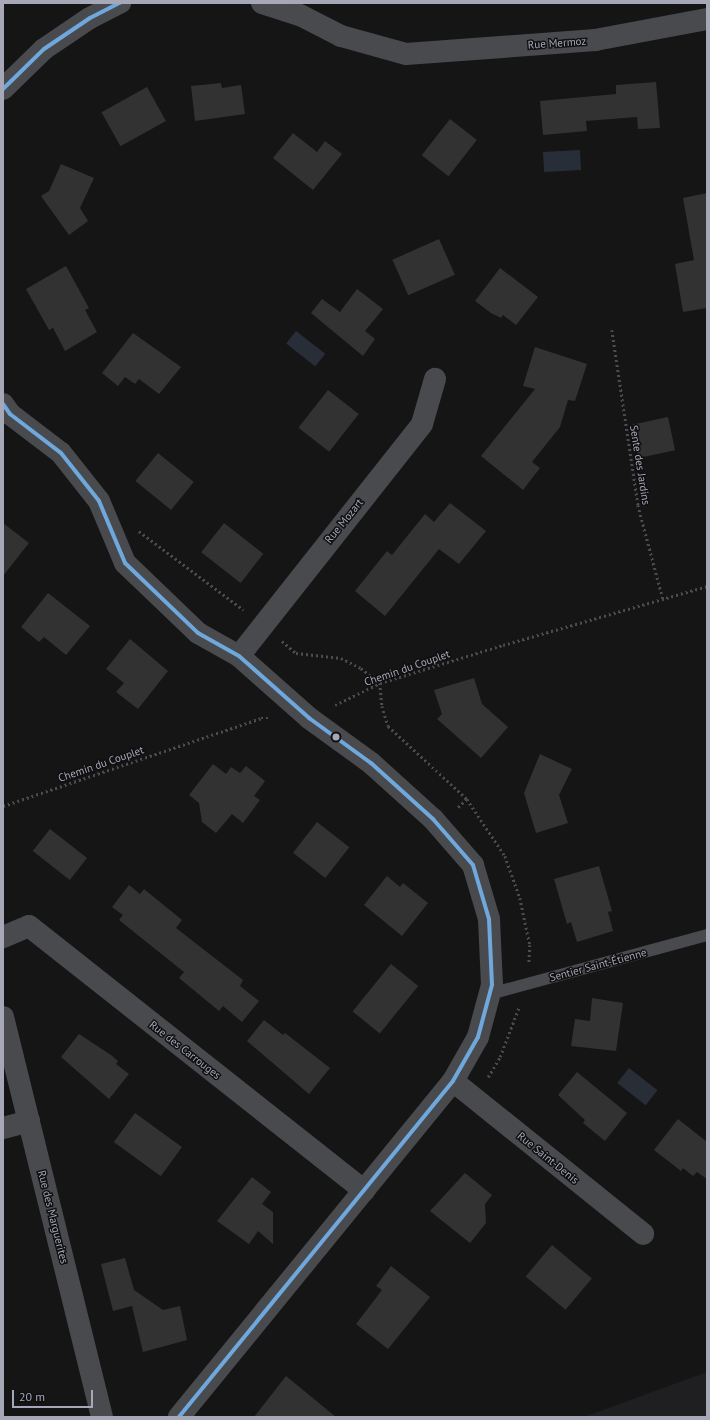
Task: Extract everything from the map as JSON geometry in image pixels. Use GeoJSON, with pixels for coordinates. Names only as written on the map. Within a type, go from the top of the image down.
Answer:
{"type":"FeatureCollection","features":[{"type":"Feature","properties":{"kind":"street"},"geometry":{"type":"LineString","coordinates":[[3,89],[44,49],[90,18],[120,3]]}},
{"type":"Feature","properties":{"kind":"street","name":"Rue Mermoz"},"geometry":{"type":"LineString","coordinates":[[262,3],[302,9],[341,36],[406,54],[595,40],[707,19]]}},
{"type":"Feature","properties":{"kind":"street","name":"Rue Mozart"},"geometry":{"type":"LineString","coordinates":[[239,656],[262,624],[422,424],[435,379]]}},
{"type":"Feature","properties":{"kind":"street"},"geometry":{"type":"LineString","coordinates":[[3,404],[10,414],[61,453],[99,501],[125,562],[198,633],[239,656],[309,718],[371,763],[439,825],[473,865],[485,906],[489,926],[492,986],[478,1037],[453,1081],[179,1417]]}},
{"type":"Feature","properties":{"kind":"street","name":"Rue des Carrouges"},"geometry":{"type":"LineString","coordinates":[[3,937],[29,926],[364,1191]]}},
{"type":"Feature","properties":{"kind":"street","name":"Rue des Marguerites"},"geometry":{"type":"LineString","coordinates":[[3,1017],[102,1417]]}},
{"type":"Feature","properties":{"kind":"street","name":"Rue Saint-Denis"},"geometry":{"type":"LineString","coordinates":[[453,1081],[643,1234]]}},
{"type":"Feature","properties":{"kind":"street"},"geometry":{"type":"LineString","coordinates":[[3,1128],[29,1121]]}},
{"type":"Feature","properties":{"kind":"lane","name":"Sentier Saint-Étienne"},"geometry":{"type":"LineString","coordinates":[[490,994],[707,935]]}},
{"type":"Feature","properties":{"kind":"path","name":"Sente des Jardins"},"geometry":{"type":"LineString","coordinates":[[612,330],[638,505],[663,599]]}},
{"type":"Feature","properties":{"kind":"path"},"geometry":{"type":"LineString","coordinates":[[136,529],[262,624],[296,653],[341,658],[361,668],[380,683],[382,706],[388,726],[467,799],[439,825]]}},
{"type":"Feature","properties":{"kind":"path","name":"Chemin du Couplet"},"geometry":{"type":"LineString","coordinates":[[3,806],[261,718],[309,718],[380,683],[707,586]]}},
{"type":"Feature","properties":{"kind":"shaded area"},"geometry":{"type":"Polygon","coordinates":[[[580,150],[581,170],[544,172],[543,152],[580,150]]]}},
{"type":"Feature","properties":{"kind":"shaded area"},"geometry":{"type":"Polygon","coordinates":[[[296,331],[325,354],[315,366],[286,344],[296,331]]]}},
{"type":"Feature","properties":{"kind":"shaded area"},"geometry":{"type":"Polygon","coordinates":[[[629,1068],[657,1090],[646,1105],[617,1083],[629,1068]]]}},
{"type":"Feature","properties":{"kind":"shaded area"},"geometry":{"type":"Polygon","coordinates":[[[707,1372],[707,1417],[584,1417],[707,1372]]]}},
{"type":"Feature","properties":{"kind":"building"},"geometry":{"type":"Polygon","coordinates":[[[656,82],[660,128],[638,129],[637,117],[586,121],[587,131],[543,135],[540,101],[616,94],[616,85],[656,82]]]}},
{"type":"Feature","properties":{"kind":"building"},"geometry":{"type":"Polygon","coordinates":[[[221,83],[222,88],[241,85],[245,114],[195,121],[191,86],[221,83]]]}},
{"type":"Feature","properties":{"kind":"building"},"geometry":{"type":"Polygon","coordinates":[[[147,87],[166,121],[120,146],[102,112],[147,87]]]}},
{"type":"Feature","properties":{"kind":"building"},"geometry":{"type":"Polygon","coordinates":[[[450,119],[477,140],[448,176],[422,155],[450,119]]]}},
{"type":"Feature","properties":{"kind":"building"},"geometry":{"type":"Polygon","coordinates":[[[293,133],[317,152],[325,141],[342,154],[313,190],[273,158],[293,133]]]}},
{"type":"Feature","properties":{"kind":"building"},"geometry":{"type":"Polygon","coordinates":[[[61,164],[94,178],[80,208],[88,221],[69,235],[41,196],[49,191],[61,164]]]}},
{"type":"Feature","properties":{"kind":"building"},"geometry":{"type":"Polygon","coordinates":[[[707,193],[707,308],[683,312],[675,264],[694,260],[683,198],[707,193]]]}},
{"type":"Feature","properties":{"kind":"building"},"geometry":{"type":"Polygon","coordinates":[[[439,239],[455,275],[408,295],[392,260],[439,239]]]}},
{"type":"Feature","properties":{"kind":"building"},"geometry":{"type":"Polygon","coordinates":[[[66,266],[89,308],[85,310],[97,332],[65,351],[53,328],[49,330],[26,289],[66,266]]]}},
{"type":"Feature","properties":{"kind":"building"},"geometry":{"type":"Polygon","coordinates":[[[500,268],[538,297],[516,325],[503,315],[501,318],[491,313],[475,301],[500,268]]]}},
{"type":"Feature","properties":{"kind":"building"},"geometry":{"type":"Polygon","coordinates":[[[357,289],[383,309],[365,331],[375,339],[363,356],[311,313],[322,299],[340,312],[357,289]]]}},
{"type":"Feature","properties":{"kind":"building"},"geometry":{"type":"Polygon","coordinates":[[[133,333],[181,367],[159,394],[139,379],[135,384],[125,377],[118,386],[102,373],[133,333]]]}},
{"type":"Feature","properties":{"kind":"building"},"geometry":{"type":"Polygon","coordinates":[[[535,347],[587,364],[575,401],[568,400],[560,427],[532,462],[540,468],[523,490],[481,456],[535,389],[523,386],[535,347]]]}},
{"type":"Feature","properties":{"kind":"building"},"geometry":{"type":"Polygon","coordinates":[[[328,390],[359,414],[329,452],[298,428],[328,390]]]}},
{"type":"Feature","properties":{"kind":"building"},"geometry":{"type":"Polygon","coordinates":[[[668,417],[675,450],[639,458],[632,425],[668,417]]]}},
{"type":"Feature","properties":{"kind":"building"},"geometry":{"type":"Polygon","coordinates":[[[158,453],[194,482],[171,510],[135,481],[158,453]]]}},
{"type":"Feature","properties":{"kind":"building"},"geometry":{"type":"Polygon","coordinates":[[[450,503],[486,531],[459,564],[439,549],[385,616],[355,591],[387,551],[392,555],[425,514],[434,522],[450,503]]]}},
{"type":"Feature","properties":{"kind":"building"},"geometry":{"type":"Polygon","coordinates":[[[3,523],[29,543],[3,576],[3,523]]]}},
{"type":"Feature","properties":{"kind":"building"},"geometry":{"type":"Polygon","coordinates":[[[224,523],[263,554],[241,583],[201,552],[224,523]]]}},
{"type":"Feature","properties":{"kind":"building"},"geometry":{"type":"Polygon","coordinates":[[[48,593],[90,626],[66,655],[44,637],[39,642],[21,627],[48,593]]]}},
{"type":"Feature","properties":{"kind":"building"},"geometry":{"type":"Polygon","coordinates":[[[130,639],[168,671],[138,709],[116,692],[124,683],[106,669],[130,639]]]}},
{"type":"Feature","properties":{"kind":"building"},"geometry":{"type":"Polygon","coordinates":[[[474,678],[482,704],[508,727],[481,758],[437,719],[442,714],[434,690],[474,678]]]}},
{"type":"Feature","properties":{"kind":"building"},"geometry":{"type":"Polygon","coordinates":[[[540,754],[572,769],[559,795],[568,823],[536,833],[524,793],[540,754]]]}},
{"type":"Feature","properties":{"kind":"building"},"geometry":{"type":"Polygon","coordinates":[[[213,764],[226,774],[231,767],[240,773],[246,766],[265,781],[254,796],[260,800],[243,823],[232,814],[216,833],[202,822],[199,803],[189,795],[213,764]]]}},
{"type":"Feature","properties":{"kind":"building"},"geometry":{"type":"Polygon","coordinates":[[[317,822],[349,847],[325,878],[293,853],[317,822]]]}},
{"type":"Feature","properties":{"kind":"building"},"geometry":{"type":"Polygon","coordinates":[[[50,829],[87,858],[70,880],[33,851],[50,829]]]}},
{"type":"Feature","properties":{"kind":"building"},"geometry":{"type":"Polygon","coordinates":[[[599,866],[612,911],[608,912],[613,931],[577,942],[571,922],[567,924],[554,879],[599,866]]]}},
{"type":"Feature","properties":{"kind":"building"},"geometry":{"type":"Polygon","coordinates":[[[387,876],[400,887],[403,883],[428,903],[402,936],[364,905],[387,876]]]}},
{"type":"Feature","properties":{"kind":"building"},"geometry":{"type":"Polygon","coordinates":[[[129,885],[140,894],[144,889],[182,920],[176,928],[243,980],[240,986],[259,1001],[242,1022],[223,1006],[219,1011],[179,978],[184,972],[119,920],[123,915],[112,907],[129,885]]]}},
{"type":"Feature","properties":{"kind":"building"},"geometry":{"type":"Polygon","coordinates":[[[391,964],[418,986],[380,1033],[353,1011],[391,964]]]}},
{"type":"Feature","properties":{"kind":"building"},"geometry":{"type":"Polygon","coordinates":[[[592,998],[623,1003],[616,1051],[571,1046],[575,1019],[590,1021],[592,998]]]}},
{"type":"Feature","properties":{"kind":"building"},"geometry":{"type":"Polygon","coordinates":[[[264,1020],[283,1035],[285,1033],[330,1068],[309,1094],[247,1041],[264,1020]]]}},
{"type":"Feature","properties":{"kind":"building"},"geometry":{"type":"Polygon","coordinates":[[[79,1034],[111,1055],[118,1061],[116,1064],[129,1074],[109,1099],[61,1057],[79,1034]]]}},
{"type":"Feature","properties":{"kind":"building"},"geometry":{"type":"Polygon","coordinates":[[[577,1072],[627,1113],[605,1141],[583,1123],[585,1120],[558,1095],[577,1072]]]}},
{"type":"Feature","properties":{"kind":"building"},"geometry":{"type":"Polygon","coordinates":[[[135,1113],[182,1147],[161,1176],[114,1142],[135,1113]]]}},
{"type":"Feature","properties":{"kind":"building"},"geometry":{"type":"Polygon","coordinates":[[[678,1119],[707,1142],[707,1179],[697,1172],[693,1176],[683,1168],[681,1171],[654,1150],[678,1119]]]}},
{"type":"Feature","properties":{"kind":"building"},"geometry":{"type":"Polygon","coordinates":[[[465,1173],[492,1195],[485,1204],[486,1223],[470,1243],[430,1211],[465,1173]]]}},
{"type":"Feature","properties":{"kind":"building"},"geometry":{"type":"Polygon","coordinates":[[[252,1177],[271,1192],[262,1204],[273,1212],[273,1244],[258,1231],[249,1244],[217,1221],[252,1177]]]}},
{"type":"Feature","properties":{"kind":"building"},"geometry":{"type":"Polygon","coordinates":[[[552,1245],[592,1278],[565,1310],[526,1276],[552,1245]]]}},
{"type":"Feature","properties":{"kind":"building"},"geometry":{"type":"Polygon","coordinates":[[[125,1258],[134,1290],[163,1310],[180,1306],[187,1340],[143,1352],[132,1306],[113,1311],[101,1264],[125,1258]]]}},
{"type":"Feature","properties":{"kind":"building"},"geometry":{"type":"Polygon","coordinates":[[[391,1266],[430,1297],[388,1349],[356,1324],[382,1290],[376,1286],[391,1266]]]}},
{"type":"Feature","properties":{"kind":"building"},"geometry":{"type":"Polygon","coordinates":[[[286,1376],[336,1417],[254,1417],[286,1376]]]}},
{"type":"Feature","properties":{"kind":"transit line"},"geometry":{"type":"LineString","coordinates":[[3,89],[44,49],[90,18],[120,3]]}},
{"type":"Feature","properties":{"kind":"transit line"},"geometry":{"type":"LineString","coordinates":[[3,404],[10,414],[61,453],[99,501],[125,563],[198,633],[239,656],[309,718],[371,763],[433,819],[473,865],[489,919],[492,985],[478,1037],[453,1081],[179,1417]]}}]}
